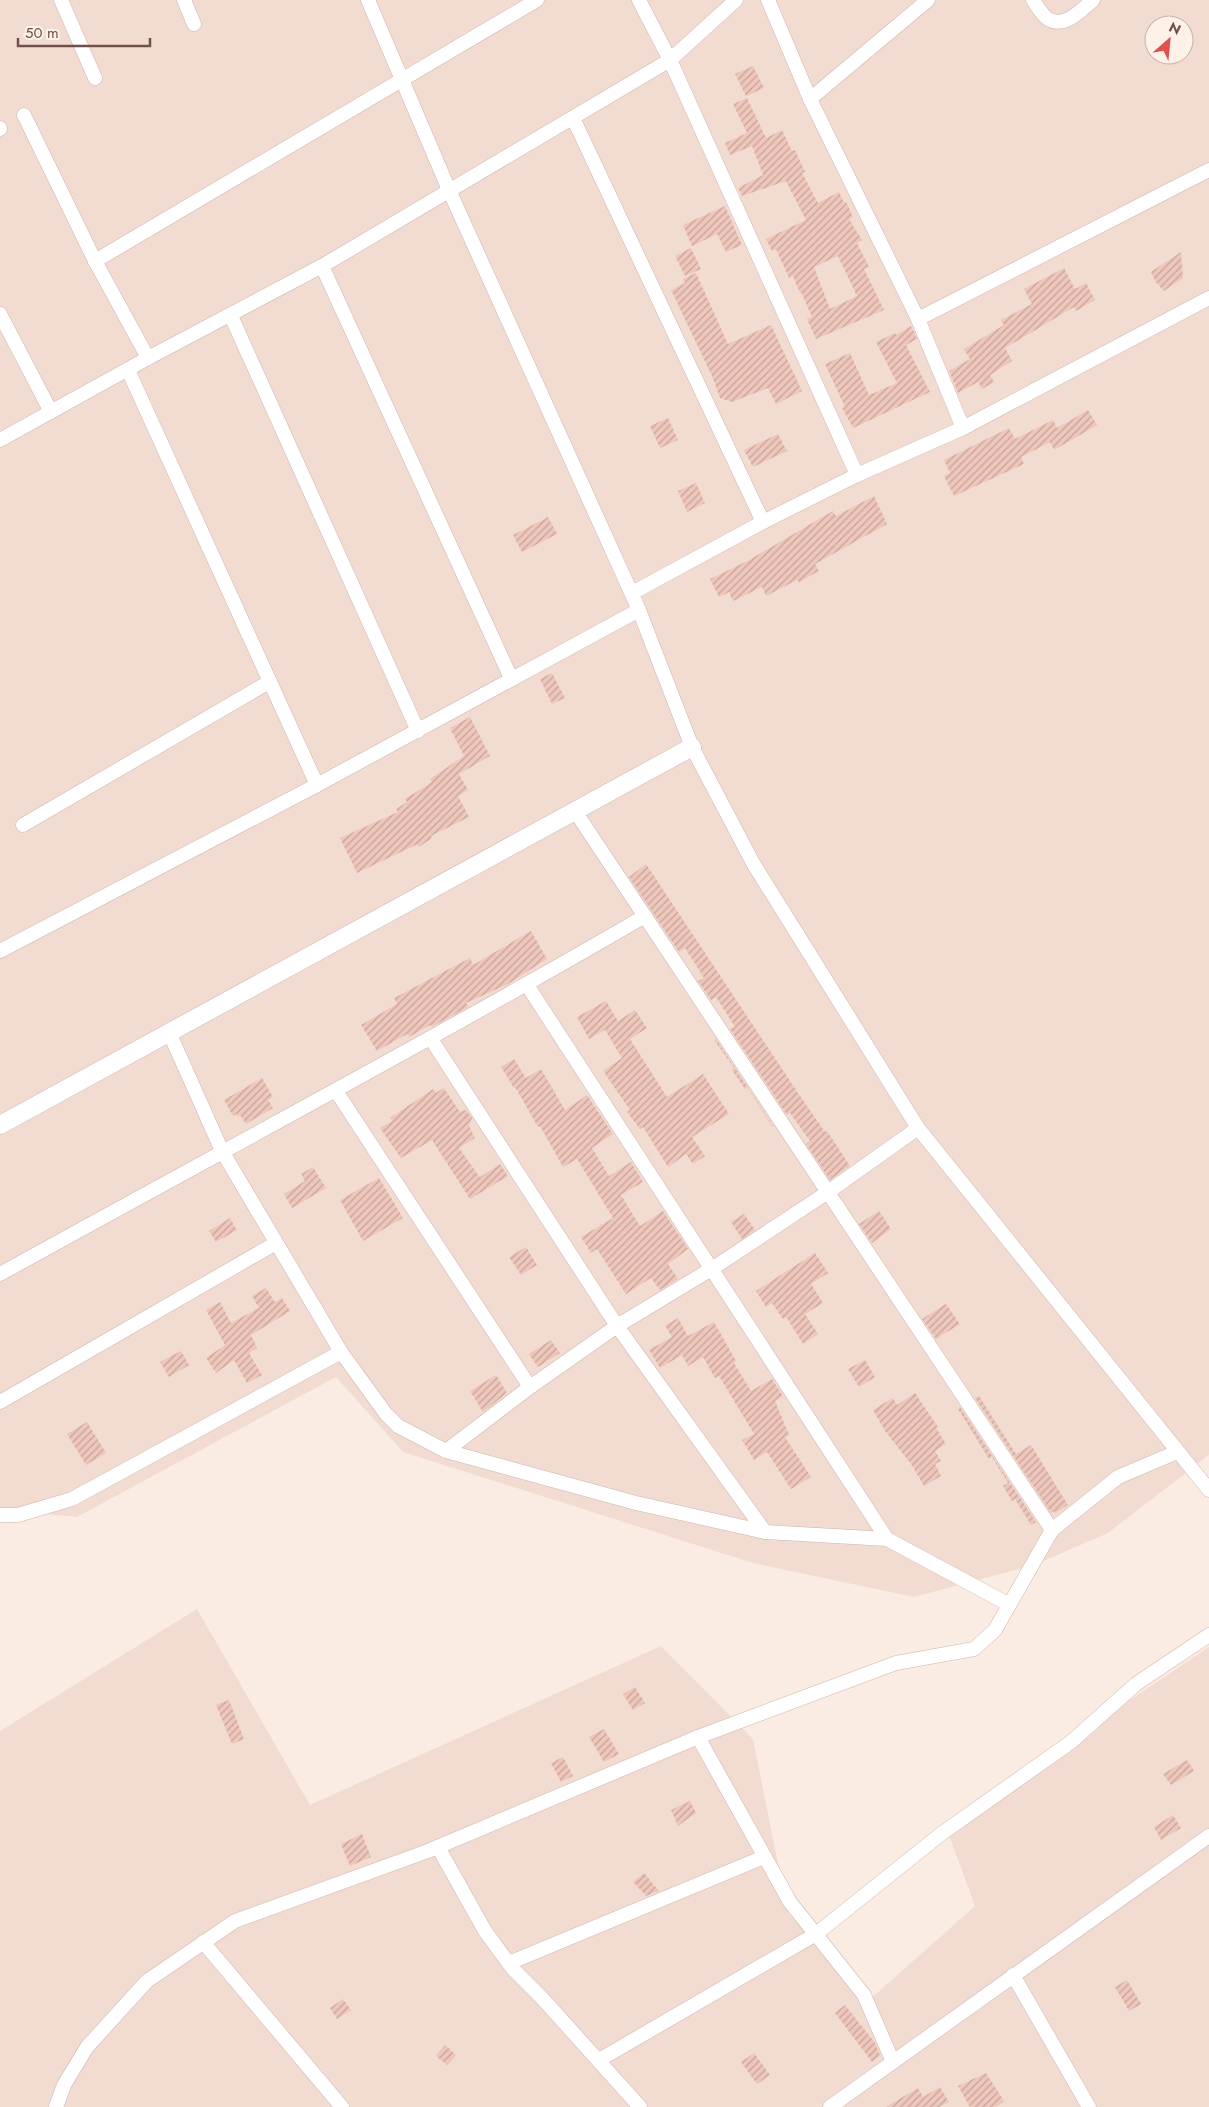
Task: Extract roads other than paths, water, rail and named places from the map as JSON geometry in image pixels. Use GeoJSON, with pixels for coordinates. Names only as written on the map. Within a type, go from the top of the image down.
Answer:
{"type":"FeatureCollection","features":[{"type":"Feature","properties":{"kind":"street"},"geometry":{"type":"LineString","coordinates":[[61,0],[95,78]]}},
{"type":"Feature","properties":{"kind":"street"},"geometry":{"type":"LineString","coordinates":[[184,0],[194,24]]}},
{"type":"Feature","properties":{"kind":"street"},"geometry":{"type":"LineString","coordinates":[[368,0],[449,190],[632,593],[692,747],[770,893],[918,1128],[1209,1490]]}},
{"type":"Feature","properties":{"kind":"street"},"geometry":{"type":"LineString","coordinates":[[95,261],[537,0]]}},
{"type":"Feature","properties":{"kind":"street"},"geometry":{"type":"LineString","coordinates":[[639,0],[670,60],[857,475]]}},
{"type":"Feature","properties":{"kind":"street"},"geometry":{"type":"LineString","coordinates":[[0,440],[148,358],[231,316],[322,266],[573,118],[670,60],[736,0]]}},
{"type":"Feature","properties":{"kind":"street"},"geometry":{"type":"LineString","coordinates":[[768,0],[810,99],[918,319],[963,428]]}},
{"type":"Feature","properties":{"kind":"street"},"geometry":{"type":"LineString","coordinates":[[810,99],[928,0]]}},
{"type":"Feature","properties":{"kind":"street"},"geometry":{"type":"LineString","coordinates":[[1033,0],[1048,19],[1060,23],[1069,20],[1094,0]]}},
{"type":"Feature","properties":{"kind":"street"},"geometry":{"type":"LineString","coordinates":[[24,115],[95,261],[148,358]]}},
{"type":"Feature","properties":{"kind":"street"},"geometry":{"type":"LineString","coordinates":[[573,118],[763,522]]}},
{"type":"Feature","properties":{"kind":"street"},"geometry":{"type":"LineString","coordinates":[[918,319],[1209,170]]}},
{"type":"Feature","properties":{"kind":"street"},"geometry":{"type":"LineString","coordinates":[[322,266],[511,678]]}},
{"type":"Feature","properties":{"kind":"street"},"geometry":{"type":"LineString","coordinates":[[632,593],[763,522],[857,475],[963,428],[1209,298]]}},
{"type":"Feature","properties":{"kind":"street"},"geometry":{"type":"LineString","coordinates":[[0,314],[51,412]]}},
{"type":"Feature","properties":{"kind":"street"},"geometry":{"type":"LineString","coordinates":[[231,316],[418,730]]}},
{"type":"Feature","properties":{"kind":"street"},"geometry":{"type":"LineString","coordinates":[[128,370],[317,785]]}},
{"type":"Feature","properties":{"kind":"street"},"geometry":{"type":"LineString","coordinates":[[0,951],[317,785],[639,610]]}},
{"type":"Feature","properties":{"kind":"street"},"geometry":{"type":"LineString","coordinates":[[23,825],[269,682]]}},
{"type":"Feature","properties":{"kind":"street"},"geometry":{"type":"LineString","coordinates":[[0,1125],[692,747]]}},
{"type":"Feature","properties":{"kind":"street"},"geometry":{"type":"LineString","coordinates":[[575,811],[1052,1530]]}},
{"type":"Feature","properties":{"kind":"street"},"geometry":{"type":"LineString","coordinates":[[0,1274],[222,1151],[431,1039],[645,916]]}},
{"type":"Feature","properties":{"kind":"street"},"geometry":{"type":"LineString","coordinates":[[527,985],[713,1268],[887,1539]]}},
{"type":"Feature","properties":{"kind":"street"},"geometry":{"type":"LineString","coordinates":[[169,1032],[222,1151],[341,1352],[386,1414],[398,1426],[446,1451],[636,1503],[765,1532],[887,1539],[1008,1604]]}},
{"type":"Feature","properties":{"kind":"street"},"geometry":{"type":"LineString","coordinates":[[431,1039],[617,1326],[765,1532]]}},
{"type":"Feature","properties":{"kind":"street"},"geometry":{"type":"LineString","coordinates":[[336,1091],[530,1387]]}},
{"type":"Feature","properties":{"kind":"street"},"geometry":{"type":"LineString","coordinates":[[446,1451],[530,1387],[617,1326],[713,1268],[828,1192],[918,1128]]}},
{"type":"Feature","properties":{"kind":"street"},"geometry":{"type":"LineString","coordinates":[[0,1402],[276,1243]]}},
{"type":"Feature","properties":{"kind":"street"},"geometry":{"type":"LineString","coordinates":[[0,1515],[18,1515],[72,1498],[341,1352]]}},
{"type":"Feature","properties":{"kind":"street"},"geometry":{"type":"LineString","coordinates":[[56,2107],[64,2085],[87,2047],[147,1981],[235,1921],[438,1847],[698,1737],[896,1663],[974,1649],[994,1630],[1052,1530],[1118,1477],[1177,1452]]}},
{"type":"Feature","properties":{"kind":"street"},"geometry":{"type":"LineString","coordinates":[[599,2060],[816,1934],[941,1834],[1071,1742],[1136,1684],[1209,1635]]}},
{"type":"Feature","properties":{"kind":"street"},"geometry":{"type":"LineString","coordinates":[[698,1737],[790,1902],[864,1995],[893,2062]]}},
{"type":"Feature","properties":{"kind":"street"},"geometry":{"type":"LineString","coordinates":[[830,2107],[1209,1836]]}},
{"type":"Feature","properties":{"kind":"street"},"geometry":{"type":"LineString","coordinates":[[438,1847],[485,1931],[508,1963],[599,2060],[640,2107]]}},
{"type":"Feature","properties":{"kind":"street"},"geometry":{"type":"LineString","coordinates":[[508,1963],[764,1857]]}},
{"type":"Feature","properties":{"kind":"street"},"geometry":{"type":"LineString","coordinates":[[203,1942],[342,2107]]}},
{"type":"Feature","properties":{"kind":"street"},"geometry":{"type":"LineString","coordinates":[[1013,1975],[1089,2107]]}}]}
